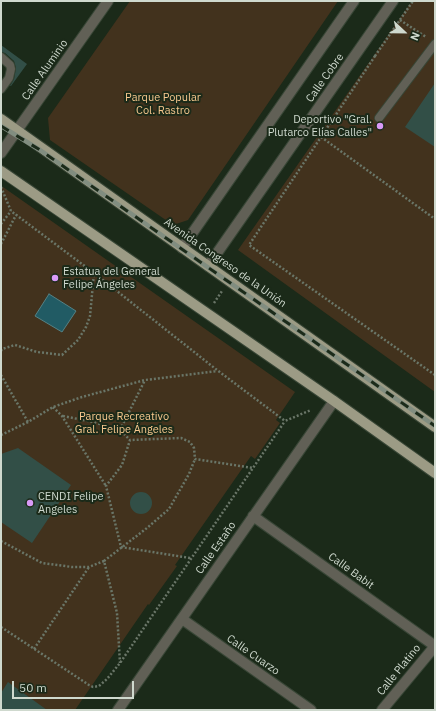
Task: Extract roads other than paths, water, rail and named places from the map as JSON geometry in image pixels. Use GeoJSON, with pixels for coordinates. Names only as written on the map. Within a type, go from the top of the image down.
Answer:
{"type":"FeatureCollection","features":[{"type":"Feature","properties":{"kind":"main road","name":"Avenida Congreso de la Unión"},"geometry":{"type":"LineString","coordinates":[[1,119],[435,427]]}},
{"type":"Feature","properties":{"kind":"main road"},"geometry":{"type":"LineString","coordinates":[[1,171],[208,312],[435,473]]}},
{"type":"Feature","properties":{"kind":"street","name":"Calle Aluminio"},"geometry":{"type":"LineString","coordinates":[[1,153],[108,1]]}},
{"type":"Feature","properties":{"kind":"street","name":"Calle Cobre"},"geometry":{"type":"LineString","coordinates":[[182,248],[354,1]]}},
{"type":"Feature","properties":{"kind":"street","name":"Calle Cobre"},"geometry":{"type":"LineString","coordinates":[[208,266],[393,1]]}},
{"type":"Feature","properties":{"kind":"street","name":"Calle Estaño"},"geometry":{"type":"LineString","coordinates":[[119,710],[334,401]]}},
{"type":"Feature","properties":{"kind":"street","name":"Calle Babit"},"geometry":{"type":"LineString","coordinates":[[253,516],[435,646]]}},
{"type":"Feature","properties":{"kind":"street","name":"Calle Cuarzo"},"geometry":{"type":"LineString","coordinates":[[182,619],[311,710]]}},
{"type":"Feature","properties":{"kind":"street","name":"Calle Platino"},"geometry":{"type":"LineString","coordinates":[[382,710],[435,646]]}},
{"type":"Feature","properties":{"kind":"lane"},"geometry":{"type":"LineString","coordinates":[[379,118],[432,42]]}},
{"type":"Feature","properties":{"kind":"lane"},"geometry":{"type":"LineString","coordinates":[[1,57],[10,65],[11,69],[11,74],[1,90]]}},
{"type":"Feature","properties":{"kind":"water"},"geometry":{"type":"Polygon","coordinates":[[[49,294],[76,311],[62,332],[35,316],[49,294]]]}},
{"type":"Feature","properties":{"kind":"railway"},"geometry":{"type":"LineString","coordinates":[[1,126],[40,150],[435,426]]}},
{"type":"Feature","properties":{"kind":"place","name":"Deportivo \"Gral. Plutarco Elías Calles\""},"geometry":{"type":"Point","coordinates":[380,126]}},
{"type":"Feature","properties":{"kind":"place","name":"Estatua del General Felipe Ángeles"},"geometry":{"type":"Point","coordinates":[55,278]}},
{"type":"Feature","properties":{"kind":"place","name":"CENDI Felipe Angeles"},"geometry":{"type":"Point","coordinates":[30,503]}},
{"type":"Feature","properties":{"kind":"park label","name":"Parque Popular Col. Rastro"},"geometry":{"type":"Point","coordinates":[163,104]}},
{"type":"Feature","properties":{"kind":"park label","name":"Parque Recreativo Gral. Felipe Ángeles"},"geometry":{"type":"Point","coordinates":[124,423]}}]}
